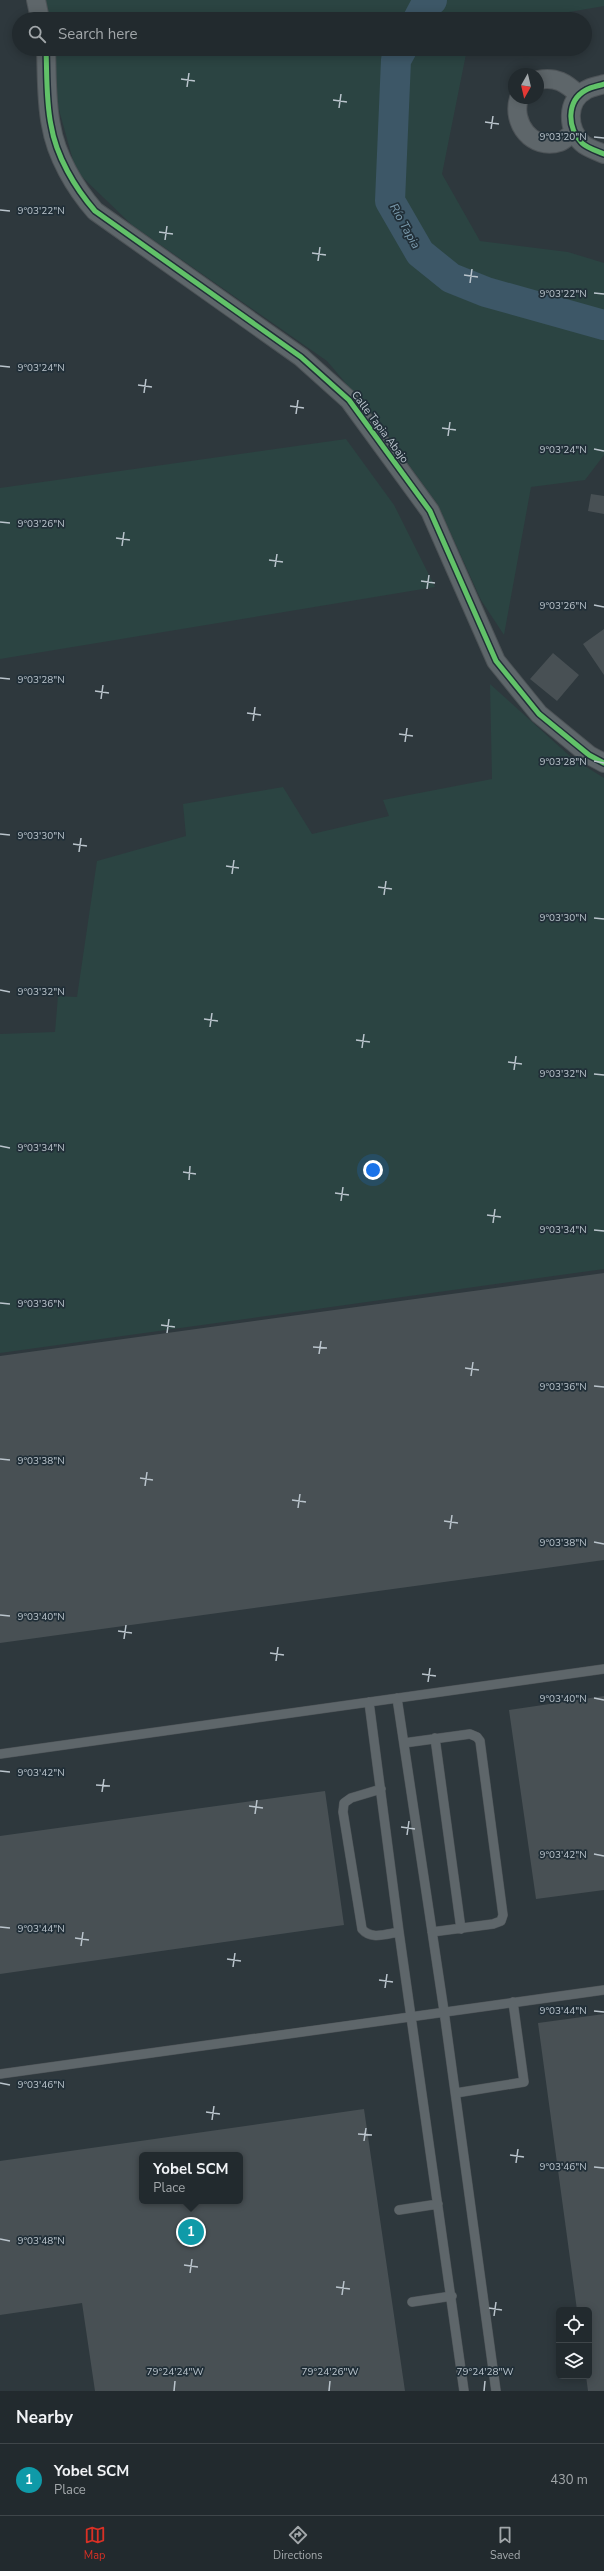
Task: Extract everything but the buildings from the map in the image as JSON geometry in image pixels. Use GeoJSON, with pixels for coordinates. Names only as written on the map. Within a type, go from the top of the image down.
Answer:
{"type":"FeatureCollection","features":[{"type":"Feature","properties":{"kind":"street"},"geometry":{"type":"LineString","coordinates":[[36,0],[39,12]]}},
{"type":"Feature","properties":{"kind":"street","name":"Calle Tapia Abajo"},"geometry":{"type":"LineString","coordinates":[[46,56],[51,126],[59,150],[79,193],[95,211],[301,358],[349,400],[430,511],[496,661],[539,714],[589,755],[604,763]]}},
{"type":"Feature","properties":{"kind":"street"},"geometry":{"type":"LineString","coordinates":[[544,79],[549,78],[565,82],[579,95]]}},
{"type":"Feature","properties":{"kind":"street"},"geometry":{"type":"LineString","coordinates":[[604,84],[586,90],[579,95],[573,104],[570,121],[573,133],[583,144],[604,154]]}},
{"type":"Feature","properties":{"kind":"street"},"geometry":{"type":"LineString","coordinates":[[517,104],[516,108],[518,124],[529,137],[544,143],[560,142],[573,133]]}},
{"type":"Feature","properties":{"kind":"lane"},"geometry":{"type":"LineString","coordinates":[[0,1754],[604,1669]]}},
{"type":"Feature","properties":{"kind":"lane"},"geometry":{"type":"LineString","coordinates":[[397,1698],[456,2092],[496,2391]]}},
{"type":"Feature","properties":{"kind":"lane"},"geometry":{"type":"LineString","coordinates":[[369,1702],[399,1932],[452,2296],[464,2391]]}},
{"type":"Feature","properties":{"kind":"lane"},"geometry":{"type":"LineString","coordinates":[[404,1743],[470,1734],[477,1737],[481,1749],[503,1915],[500,1922],[493,1924],[432,1932]]}},
{"type":"Feature","properties":{"kind":"lane"},"geometry":{"type":"LineString","coordinates":[[435,1738],[461,1929]]}},
{"type":"Feature","properties":{"kind":"lane"},"geometry":{"type":"LineString","coordinates":[[381,1789],[351,1798],[344,1803],[343,1812],[362,1929],[366,1935],[372,1936],[399,1932]]}},
{"type":"Feature","properties":{"kind":"lane"},"geometry":{"type":"LineString","coordinates":[[0,2074],[411,2015],[604,1990]]}},
{"type":"Feature","properties":{"kind":"lane"},"geometry":{"type":"LineString","coordinates":[[456,2092],[524,2082],[513,2002]]}},
{"type":"Feature","properties":{"kind":"lane"},"geometry":{"type":"LineString","coordinates":[[399,2210],[438,2204]]}},
{"type":"Feature","properties":{"kind":"lane"},"geometry":{"type":"LineString","coordinates":[[412,2302],[452,2296]]}},
{"type":"Feature","properties":{"kind":"green space"},"geometry":{"type":"Polygon","coordinates":[[[43,0],[604,0],[604,6],[569,12],[46,12],[43,0]]]}},
{"type":"Feature","properties":{"kind":"green space"},"geometry":{"type":"Polygon","coordinates":[[[51,56],[466,56],[442,174],[480,241],[568,252],[604,263],[604,455],[585,480],[531,487],[504,635],[481,600],[438,505],[372,414],[327,361],[132,225],[76,171],[56,99],[51,56]]]}},
{"type":"Feature","properties":{"kind":"green space"},"geometry":{"type":"Polygon","coordinates":[[[346,439],[394,505],[435,587],[0,659],[0,488],[346,439]]]}},
{"type":"Feature","properties":{"kind":"green space"},"geometry":{"type":"Polygon","coordinates":[[[490,684],[572,758],[604,778],[604,1269],[0,1353],[0,1034],[55,1032],[58,996],[77,997],[97,861],[186,836],[183,804],[283,787],[312,834],[389,816],[383,800],[492,779],[490,684]]]}},
{"type":"Feature","properties":{"kind":"waterway","name":"Río Tapia"},"geometry":{"type":"LineString","coordinates":[[422,12],[427,2],[432,0]]}},
{"type":"Feature","properties":{"kind":"waterway","name":"Río Tapia"},"geometry":{"type":"LineString","coordinates":[[398,56],[396,60],[390,201],[420,253],[451,278],[486,292],[604,325]]}},
{"type":"Feature","properties":{"kind":"cycle path"},"geometry":{"type":"LineString","coordinates":[[46,56],[48,107],[54,137],[67,171],[80,192],[95,211],[301,357],[349,400],[430,511],[496,661],[539,714],[589,755],[604,763]]}},
{"type":"Feature","properties":{"kind":"cycle path"},"geometry":{"type":"LineString","coordinates":[[604,84],[588,89],[579,95],[572,108],[571,115],[573,130],[582,143],[589,148],[604,154]]}},
{"type":"Feature","properties":{"kind":"place","name":"Yobel SCM"},"geometry":{"type":"Point","coordinates":[191,2232]}}]}
